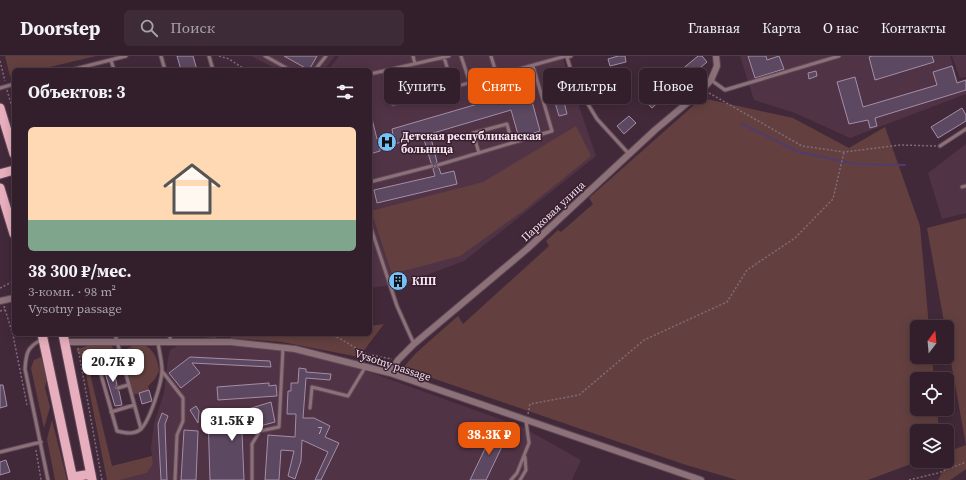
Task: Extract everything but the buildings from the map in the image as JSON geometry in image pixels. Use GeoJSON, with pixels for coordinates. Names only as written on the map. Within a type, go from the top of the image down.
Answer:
{"type":"FeatureCollection","features":[{"type":"Feature","properties":{"kind":"main road"},"geometry":{"type":"LineString","coordinates":[[0,108],[12,147]]}},
{"type":"Feature","properties":{"kind":"main road"},"geometry":{"type":"LineString","coordinates":[[0,174],[12,171]]}},
{"type":"Feature","properties":{"kind":"main road"},"geometry":{"type":"LineString","coordinates":[[0,188],[12,227]]}},
{"type":"Feature","properties":{"kind":"main road"},"geometry":{"type":"LineString","coordinates":[[42,337],[73,479],[92,477],[64,338]]}},
{"type":"Feature","properties":{"kind":"street","name":"Парковая улица"},"geometry":{"type":"LineString","coordinates":[[707,84],[711,80],[717,66],[716,56]]}},
{"type":"Feature","properties":{"kind":"street","name":"Парковая улица"},"geometry":{"type":"LineString","coordinates":[[390,373],[398,360],[414,344],[527,249],[685,104]]}},
{"type":"Feature","properties":{"kind":"street"},"geometry":{"type":"LineString","coordinates":[[1,301],[12,298]]}},
{"type":"Feature","properties":{"kind":"street","name":"Vysotny passage"},"geometry":{"type":"LineString","coordinates":[[64,338],[77,342],[231,342],[283,347],[390,373],[701,480]]}},
{"type":"Feature","properties":{"kind":"lane"},"geometry":{"type":"LineString","coordinates":[[79,68],[126,56]]}},
{"type":"Feature","properties":{"kind":"lane"},"geometry":{"type":"LineString","coordinates":[[161,56],[164,68]]}},
{"type":"Feature","properties":{"kind":"lane"},"geometry":{"type":"LineString","coordinates":[[209,56],[212,68]]}},
{"type":"Feature","properties":{"kind":"lane"},"geometry":{"type":"LineString","coordinates":[[265,56],[286,68]]}},
{"type":"Feature","properties":{"kind":"lane"},"geometry":{"type":"LineString","coordinates":[[317,68],[326,56]]}},
{"type":"Feature","properties":{"kind":"lane"},"geometry":{"type":"LineString","coordinates":[[413,56],[415,64]]}},
{"type":"Feature","properties":{"kind":"lane"},"geometry":{"type":"LineString","coordinates":[[397,68],[449,56]]}},
{"type":"Feature","properties":{"kind":"lane"},"geometry":{"type":"LineString","coordinates":[[461,56],[468,77]]}},
{"type":"Feature","properties":{"kind":"lane"},"geometry":{"type":"LineString","coordinates":[[491,56],[495,68]]}},
{"type":"Feature","properties":{"kind":"lane"},"geometry":{"type":"LineString","coordinates":[[526,68],[568,56],[574,81],[597,119],[629,154]]}},
{"type":"Feature","properties":{"kind":"lane"},"geometry":{"type":"LineString","coordinates":[[711,80],[725,90],[839,56]]}},
{"type":"Feature","properties":{"kind":"lane"},"geometry":{"type":"LineString","coordinates":[[444,57],[447,68]]}},
{"type":"Feature","properties":{"kind":"lane"},"geometry":{"type":"LineString","coordinates":[[111,60],[113,68]]}},
{"type":"Feature","properties":{"kind":"lane"},"geometry":{"type":"LineString","coordinates":[[438,165],[552,131],[533,66]]}},
{"type":"Feature","properties":{"kind":"lane"},"geometry":{"type":"LineString","coordinates":[[372,74],[384,71]]}},
{"type":"Feature","properties":{"kind":"lane"},"geometry":{"type":"LineString","coordinates":[[0,88],[12,85]]}},
{"type":"Feature","properties":{"kind":"lane"},"geometry":{"type":"LineString","coordinates":[[479,153],[473,133],[507,124],[512,143]]}},
{"type":"Feature","properties":{"kind":"lane"},"geometry":{"type":"LineString","coordinates":[[940,146],[966,129]]}},
{"type":"Feature","properties":{"kind":"lane"},"geometry":{"type":"LineString","coordinates":[[372,181],[432,166]]}},
{"type":"Feature","properties":{"kind":"lane"},"geometry":{"type":"LineString","coordinates":[[372,231],[397,306],[414,344]]}},
{"type":"Feature","properties":{"kind":"lane"},"geometry":{"type":"LineString","coordinates":[[115,336],[141,429]]}},
{"type":"Feature","properties":{"kind":"lane"},"geometry":{"type":"LineString","coordinates":[[170,336],[170,342]]}},
{"type":"Feature","properties":{"kind":"lane"},"geometry":{"type":"LineString","coordinates":[[42,337],[33,344],[26,354],[25,369],[48,480]]}},
{"type":"Feature","properties":{"kind":"lane"},"geometry":{"type":"LineString","coordinates":[[121,358],[98,364],[117,431],[129,434],[141,429],[151,410],[159,387],[162,371],[158,342]]}},
{"type":"Feature","properties":{"kind":"lane"},"geometry":{"type":"LineString","coordinates":[[252,480],[252,444],[260,431],[279,426],[283,347]]}},
{"type":"Feature","properties":{"kind":"lane"},"geometry":{"type":"LineString","coordinates":[[310,408],[312,387],[348,396],[366,366]]}},
{"type":"Feature","properties":{"kind":"lane"},"geometry":{"type":"LineString","coordinates":[[162,371],[183,398],[183,421],[177,435],[175,480]]}},
{"type":"Feature","properties":{"kind":"lane"},"geometry":{"type":"LineString","coordinates":[[118,388],[128,385]]}},
{"type":"Feature","properties":{"kind":"lane"},"geometry":{"type":"LineString","coordinates":[[105,391],[111,390]]}},
{"type":"Feature","properties":{"kind":"lane"},"geometry":{"type":"LineString","coordinates":[[111,412],[134,405]]}},
{"type":"Feature","properties":{"kind":"lane"},"geometry":{"type":"LineString","coordinates":[[511,480],[517,473],[529,443],[526,421]]}},
{"type":"Feature","properties":{"kind":"lane"},"geometry":{"type":"LineString","coordinates":[[0,452],[41,442]]}},
{"type":"Feature","properties":{"kind":"lane"},"geometry":{"type":"LineString","coordinates":[[520,480],[526,470],[525,456]]}},
{"type":"Feature","properties":{"kind":"path"},"geometry":{"type":"LineString","coordinates":[[218,56],[229,59],[243,68]]}},
{"type":"Feature","properties":{"kind":"path"},"geometry":{"type":"LineString","coordinates":[[707,92],[802,146],[844,152],[901,145],[940,146]]}},
{"type":"Feature","properties":{"kind":"path"},"geometry":{"type":"LineString","coordinates":[[526,421],[530,404],[579,394],[644,340],[727,302],[747,270],[795,238],[833,199],[844,152]]}},
{"type":"Feature","properties":{"kind":"path"},"geometry":{"type":"LineString","coordinates":[[0,288],[12,282]]}},
{"type":"Feature","properties":{"kind":"path"},"geometry":{"type":"LineString","coordinates":[[1,301],[12,332]]}},
{"type":"Feature","properties":{"kind":"path"},"geometry":{"type":"LineString","coordinates":[[0,311],[5,310]]}},
{"type":"Feature","properties":{"kind":"path"},"geometry":{"type":"LineString","coordinates":[[13,336],[27,406]]}},
{"type":"Feature","properties":{"kind":"path"},"geometry":{"type":"LineString","coordinates":[[332,336],[339,338],[366,354],[398,360]]}},
{"type":"Feature","properties":{"kind":"path"},"geometry":{"type":"LineString","coordinates":[[77,342],[102,480]]}},
{"type":"Feature","properties":{"kind":"path"},"geometry":{"type":"LineString","coordinates":[[35,444],[41,480]]}},
{"type":"Feature","properties":{"kind":"path"},"geometry":{"type":"LineString","coordinates":[[909,480],[966,462]]}},
{"type":"Feature","properties":{"kind":"shaded area"},"geometry":{"type":"Polygon","coordinates":[[[5,56],[96,56],[45,68],[12,68],[12,76],[10,76],[5,56]]]}},
{"type":"Feature","properties":{"kind":"shaded area"},"geometry":{"type":"Polygon","coordinates":[[[251,56],[335,56],[326,68],[274,68],[251,56]]]}},
{"type":"Feature","properties":{"kind":"shaded area"},"geometry":{"type":"Polygon","coordinates":[[[339,56],[562,56],[566,68],[543,68],[543,104],[578,104],[596,156],[464,261],[405,283],[372,288],[372,68],[330,68],[339,56]]]}},
{"type":"Feature","properties":{"kind":"shaded area"},"geometry":{"type":"Polygon","coordinates":[[[740,56],[950,56],[958,81],[966,79],[966,94],[850,138],[795,113],[754,100],[740,56]]]}},
{"type":"Feature","properties":{"kind":"shaded area"},"geometry":{"type":"Polygon","coordinates":[[[952,56],[966,56],[966,77],[960,78],[952,56]]]}},
{"type":"Feature","properties":{"kind":"shaded area"},"geometry":{"type":"Polygon","coordinates":[[[707,99],[793,118],[849,148],[885,127],[920,226],[928,320],[910,320],[910,364],[933,364],[933,372],[910,372],[910,416],[938,416],[938,424],[910,424],[910,464],[868,480],[737,480],[683,464],[403,368],[416,353],[458,316],[463,324],[549,246],[546,241],[558,230],[561,232],[593,204],[589,198],[695,104],[707,104],[707,99]]]}},
{"type":"Feature","properties":{"kind":"shaded area"},"geometry":{"type":"Polygon","coordinates":[[[576,126],[591,156],[523,211],[460,256],[392,274],[372,211],[483,182],[576,126]]]}},
{"type":"Feature","properties":{"kind":"shaded area"},"geometry":{"type":"Polygon","coordinates":[[[966,144],[966,213],[942,219],[928,173],[966,144]]]}},
{"type":"Feature","properties":{"kind":"shaded area"},"geometry":{"type":"Polygon","coordinates":[[[966,218],[966,445],[951,364],[954,364],[954,320],[944,320],[927,228],[966,218]]]}},
{"type":"Feature","properties":{"kind":"shaded area"},"geometry":{"type":"Polygon","coordinates":[[[384,324],[359,357],[282,342],[231,338],[230,336],[372,336],[372,326],[384,324]]]}},
{"type":"Feature","properties":{"kind":"shaded area"},"geometry":{"type":"Polygon","coordinates":[[[189,336],[216,336],[216,338],[189,336]]]}},
{"type":"Feature","properties":{"kind":"shaded area"},"geometry":{"type":"Polygon","coordinates":[[[137,344],[146,346],[153,352],[159,371],[155,379],[148,386],[149,390],[133,395],[123,355],[128,348],[137,344]]]}},
{"type":"Feature","properties":{"kind":"shaded area"},"geometry":{"type":"Polygon","coordinates":[[[181,344],[228,345],[295,352],[338,363],[375,374],[522,427],[581,460],[572,480],[120,480],[147,473],[153,464],[151,448],[154,424],[164,393],[170,350],[181,344]]]}},
{"type":"Feature","properties":{"kind":"shaded area"},"geometry":{"type":"Polygon","coordinates":[[[111,345],[116,353],[114,358],[90,362],[88,365],[112,466],[152,456],[153,464],[147,473],[120,480],[107,480],[83,359],[76,350],[87,346],[111,345]]]}},
{"type":"Feature","properties":{"kind":"shaded area"},"geometry":{"type":"Polygon","coordinates":[[[41,357],[47,378],[45,388],[50,407],[44,428],[31,368],[34,360],[41,357]]]}},
{"type":"Feature","properties":{"kind":"shaded area"},"geometry":{"type":"Polygon","coordinates":[[[52,420],[67,480],[55,480],[47,439],[52,420]]]}},
{"type":"Feature","properties":{"kind":"shaded area"},"geometry":{"type":"Polygon","coordinates":[[[966,445],[966,469],[950,480],[938,480],[944,468],[954,468],[954,449],[966,445]]]}},
{"type":"Feature","properties":{"kind":"waterway"},"geometry":{"type":"LineString","coordinates":[[742,124],[799,152],[855,164],[905,165]]}},
{"type":"Feature","properties":{"kind":"place","name":"Детская республиканская больница"},"geometry":{"type":"Point","coordinates":[387,142]}},
{"type":"Feature","properties":{"kind":"place","name":"КПП"},"geometry":{"type":"Point","coordinates":[398,281]}}]}
